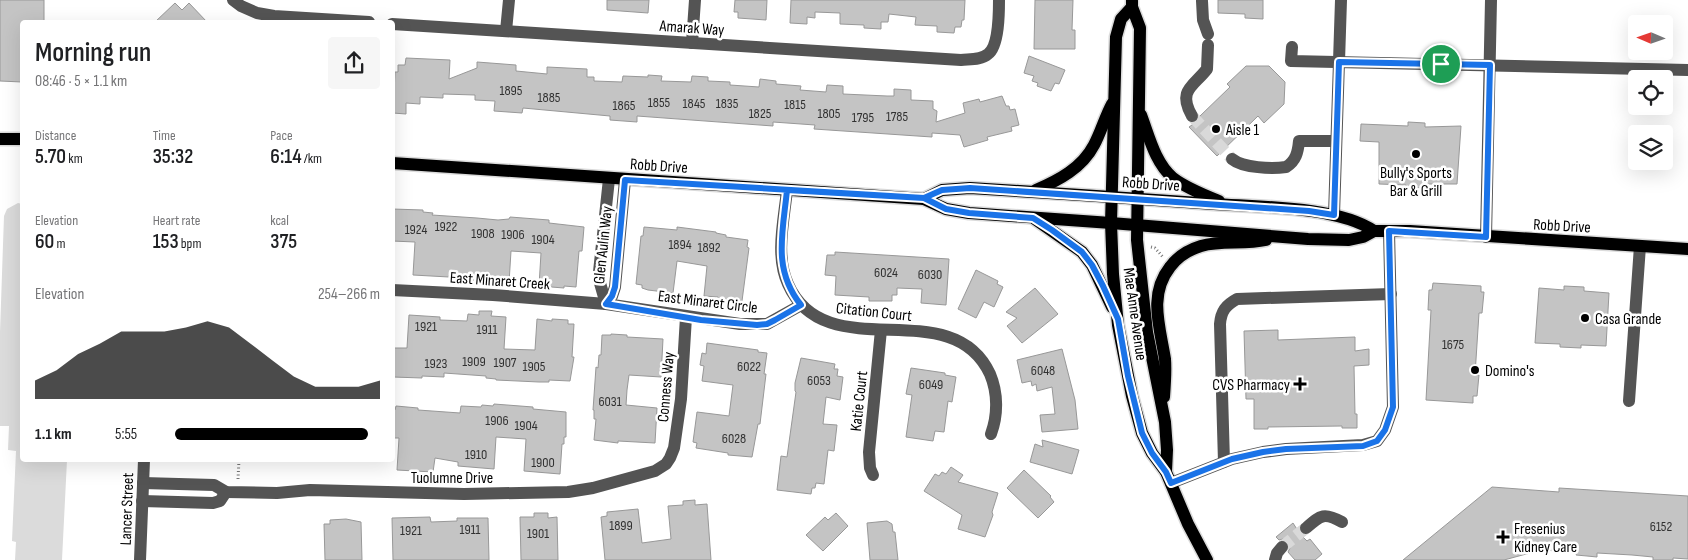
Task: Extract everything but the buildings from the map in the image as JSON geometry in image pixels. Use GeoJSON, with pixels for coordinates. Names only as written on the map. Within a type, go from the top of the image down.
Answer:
{"type":"FeatureCollection","features":[{"type":"Feature","properties":{"kind":"main road","name":"Mae Anne Avenue"},"geometry":{"type":"LineString","coordinates":[[1132,3],[1122,19],[1116,37],[1111,223],[1112,274],[1118,319],[1128,376],[1142,433],[1152,453],[1169,478],[1188,524],[1207,560]]}},
{"type":"Feature","properties":{"kind":"main road","name":"Mae Anne Avenue"},"geometry":{"type":"LineString","coordinates":[[1132,3],[1140,28],[1137,198],[1138,260],[1146,324],[1163,407],[1169,478]]}},
{"type":"Feature","properties":{"kind":"main road"},"geometry":{"type":"LineString","coordinates":[[1032,192],[1065,177],[1081,164],[1094,145],[1114,100]]}},
{"type":"Feature","properties":{"kind":"main road"},"geometry":{"type":"LineString","coordinates":[[1138,106],[1154,151],[1165,170],[1178,181],[1199,193],[1228,205]]}},
{"type":"Feature","properties":{"kind":"main road"},"geometry":{"type":"LineString","coordinates":[[0,139],[20,139]]}},
{"type":"Feature","properties":{"kind":"main road","name":"Robb Drive"},"geometry":{"type":"LineString","coordinates":[[395,163],[625,180],[924,198],[946,209],[969,213],[1308,239],[1348,240],[1364,237],[1374,231],[1389,231],[1688,249]]}},
{"type":"Feature","properties":{"kind":"main road","name":"Robb Drive"},"geometry":{"type":"LineString","coordinates":[[924,198],[942,190],[961,188],[1137,198],[1309,211],[1360,222],[1374,231]]}},
{"type":"Feature","properties":{"kind":"main road"},"geometry":{"type":"LineString","coordinates":[[1033,218],[1082,252],[1092,265],[1118,319]]}},
{"type":"Feature","properties":{"kind":"main road"},"geometry":{"type":"LineString","coordinates":[[1163,407],[1165,366],[1157,309],[1159,286],[1166,272],[1177,259],[1193,249],[1216,243],[1260,242],[1276,236]]}},
{"type":"Feature","properties":{"kind":"street"},"geometry":{"type":"LineString","coordinates":[[233,0],[256,13],[337,20]]}},
{"type":"Feature","properties":{"kind":"street"},"geometry":{"type":"LineString","coordinates":[[506,31],[509,0]]}},
{"type":"Feature","properties":{"kind":"street"},"geometry":{"type":"LineString","coordinates":[[692,44],[695,0]]}},
{"type":"Feature","properties":{"kind":"street","name":"Amarak Way"},"geometry":{"type":"LineString","coordinates":[[395,24],[942,59],[977,59],[988,55],[993,49],[996,38],[999,0]]}},
{"type":"Feature","properties":{"kind":"street"},"geometry":{"type":"LineString","coordinates":[[1334,215],[1341,0]]}},
{"type":"Feature","properties":{"kind":"street"},"geometry":{"type":"LineString","coordinates":[[1486,237],[1492,0]]}},
{"type":"Feature","properties":{"kind":"street"},"geometry":{"type":"LineString","coordinates":[[1192,116],[1187,100],[1188,90],[1207,69],[1208,40],[1203,20],[1202,1]]}},
{"type":"Feature","properties":{"kind":"street"},"geometry":{"type":"LineString","coordinates":[[1292,47],[1291,61],[1688,70]]}},
{"type":"Feature","properties":{"kind":"street"},"geometry":{"type":"LineString","coordinates":[[1232,158],[1236,162],[1247,166],[1281,168],[1292,163],[1298,151],[1299,141],[1336,141]]}},
{"type":"Feature","properties":{"kind":"street","name":"Glen Aulin Way"},"geometry":{"type":"LineString","coordinates":[[606,304],[599,272],[608,178]]}},
{"type":"Feature","properties":{"kind":"street","name":"Glen Aulin Way"},"geometry":{"type":"LineString","coordinates":[[606,304],[612,296],[615,287],[625,180]]}},
{"type":"Feature","properties":{"kind":"street","name":"Citation Court"},"geometry":{"type":"LineString","coordinates":[[787,190],[782,262],[788,285],[801,305],[813,316],[842,326],[937,333],[958,340],[977,354],[989,373],[994,387],[996,414],[991,434]]}},
{"type":"Feature","properties":{"kind":"street"},"geometry":{"type":"LineString","coordinates":[[1169,478],[1240,457],[1278,450],[1363,446],[1377,441],[1385,430],[1393,407],[1389,231]]}},
{"type":"Feature","properties":{"kind":"street"},"geometry":{"type":"LineString","coordinates":[[1629,401],[1640,246]]}},
{"type":"Feature","properties":{"kind":"street","name":"East Minaret Creek"},"geometry":{"type":"LineString","coordinates":[[395,290],[493,295],[606,304]]}},
{"type":"Feature","properties":{"kind":"street"},"geometry":{"type":"LineString","coordinates":[[1224,462],[1221,312],[1237,299],[1390,294]]}},
{"type":"Feature","properties":{"kind":"street","name":"East Minaret Circle"},"geometry":{"type":"LineString","coordinates":[[606,304],[740,324],[767,324],[801,305]]}},
{"type":"Feature","properties":{"kind":"street","name":"Conness Way"},"geometry":{"type":"LineString","coordinates":[[670,458],[682,399],[686,317]]}},
{"type":"Feature","properties":{"kind":"street","name":"Katie Court"},"geometry":{"type":"LineString","coordinates":[[873,475],[870,468],[869,452],[881,330]]}},
{"type":"Feature","properties":{"kind":"street","name":"Tuolumne Drive"},"geometry":{"type":"LineString","coordinates":[[143,483],[214,485],[232,492],[277,493],[310,490],[464,494],[574,492],[655,471],[664,466],[670,458]]}},
{"type":"Feature","properties":{"kind":"street","name":"Lancer Street"},"geometry":{"type":"LineString","coordinates":[[140,560],[144,462]]}},
{"type":"Feature","properties":{"kind":"street","name":"Tuolumne Drive"},"geometry":{"type":"LineString","coordinates":[[142,501],[213,502],[220,501],[232,492]]}},
{"type":"Feature","properties":{"kind":"street"},"geometry":{"type":"LineString","coordinates":[[1306,528],[1318,517],[1331,516],[1342,522]]}},
{"type":"Feature","properties":{"kind":"street"},"geometry":{"type":"LineString","coordinates":[[1275,560],[1276,553],[1282,547]]}},
{"type":"Feature","properties":{"kind":"path"},"geometry":{"type":"LineString","coordinates":[[1155,248],[1156,241]]}},
{"type":"Feature","properties":{"kind":"path"},"geometry":{"type":"LineString","coordinates":[[1148,247],[1155,248],[1166,260]]}},
{"type":"Feature","properties":{"kind":"path"},"geometry":{"type":"LineString","coordinates":[[232,492],[239,462]]}},
{"type":"Feature","properties":{"kind":"shaded area"},"geometry":{"type":"Polygon","coordinates":[[[20,204],[20,462],[67,462],[62,560],[15,560],[16,542],[12,541],[16,451],[8,450],[9,426],[0,426],[0,332],[4,216],[7,209],[20,204]]]}},
{"type":"Feature","properties":{"kind":"tunnel"},"geometry":{"type":"LineString","coordinates":[[1192,116],[1232,159]]}},
{"type":"Feature","properties":{"kind":"tunnel"},"geometry":{"type":"LineString","coordinates":[[1282,547],[1306,528]]}},
{"type":"Feature","properties":{"kind":"place","name":"Aisle 1"},"geometry":{"type":"Point","coordinates":[1216,129]}},
{"type":"Feature","properties":{"kind":"place","name":"Bully's Sports Bar & Grill"},"geometry":{"type":"Point","coordinates":[1416,154]}},
{"type":"Feature","properties":{"kind":"place","name":"Casa Grande"},"geometry":{"type":"Point","coordinates":[1585,318]}},
{"type":"Feature","properties":{"kind":"place","name":"Domino's"},"geometry":{"type":"Point","coordinates":[1475,370]}},
{"type":"Feature","properties":{"kind":"place","name":"CVS Pharmacy"},"geometry":{"type":"Point","coordinates":[1300,384]}},
{"type":"Feature","properties":{"kind":"place","name":"Fresenius Kidney Care"},"geometry":{"type":"Point","coordinates":[1503,537]}},
{"type":"Feature","properties":{"kind":"route"},"geometry":{"type":"LineString","coordinates":[[1441,64],[1339,62],[1334,215],[1309,211],[1137,198],[970,188],[942,190],[924,198],[625,180],[615,287],[612,296],[606,304],[701,320],[757,325],[767,324],[801,305],[788,285],[782,262],[787,190],[924,198],[946,209],[969,213],[1033,218],[1082,252],[1092,265],[1103,286],[1118,319],[1128,376],[1142,433],[1171,483],[1232,459],[1263,452],[1286,449],[1363,446],[1377,441],[1385,430],[1393,407],[1389,231],[1486,237],[1490,65],[1441,64]]}}]}
